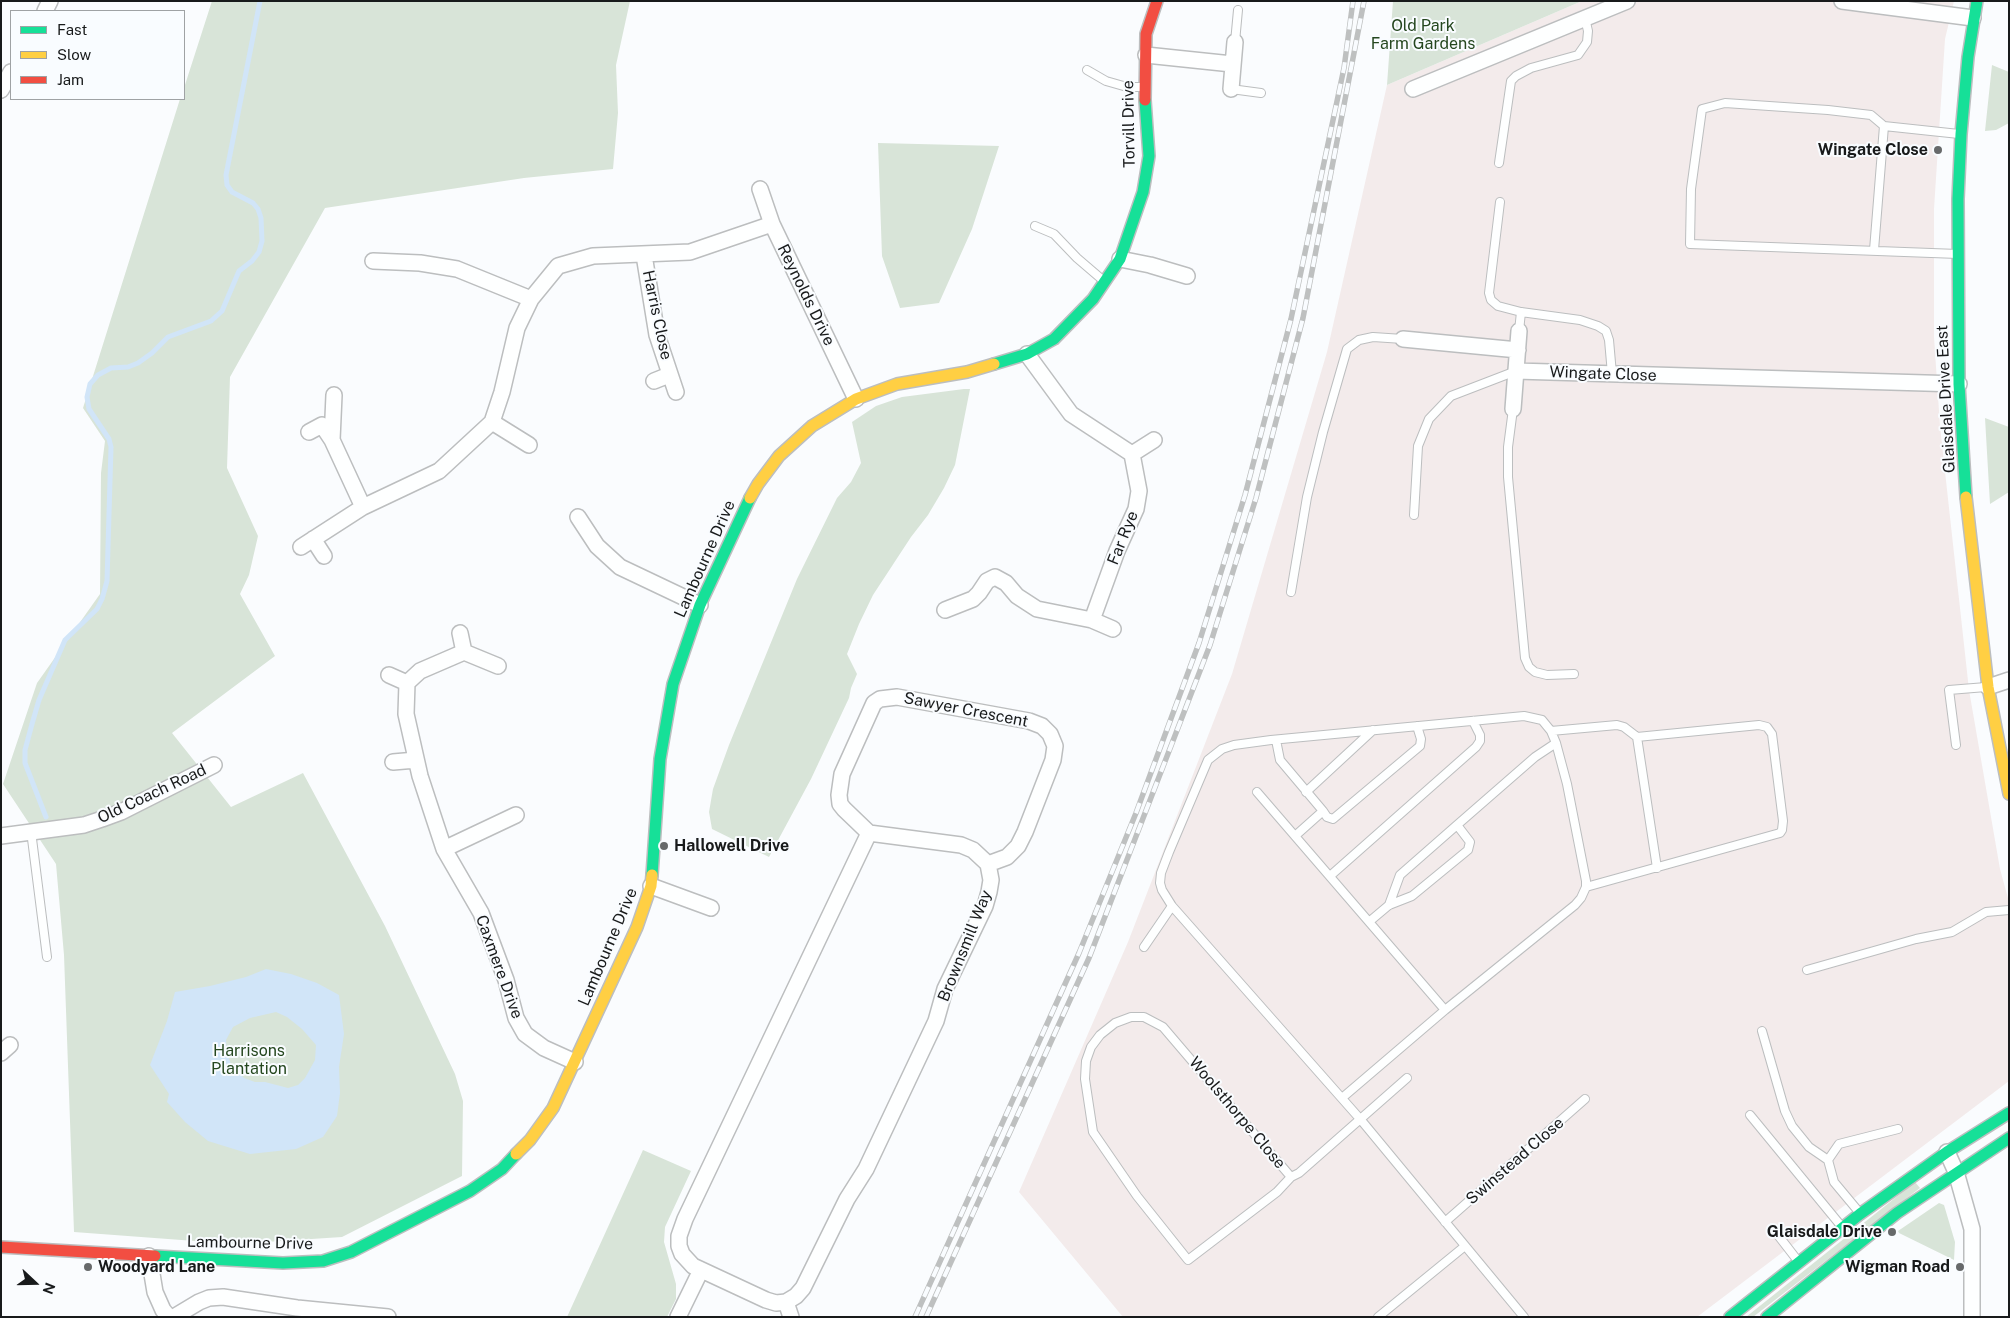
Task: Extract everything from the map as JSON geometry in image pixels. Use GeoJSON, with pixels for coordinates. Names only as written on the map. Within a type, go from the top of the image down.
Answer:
{"type":"FeatureCollection","features":[{"type":"Feature","properties":{"kind":"street","name":"Torvill Drive"},"geometry":{"type":"LineString","coordinates":[[1027,354],[1054,339],[1093,299],[1120,259],[1143,192],[1149,156],[1144,87],[1146,34],[1157,1]]}},
{"type":"Feature","properties":{"kind":"street"},"geometry":{"type":"LineString","coordinates":[[1413,89],[1627,1]]}},
{"type":"Feature","properties":{"kind":"street"},"geometry":{"type":"LineString","coordinates":[[1842,1],[1974,18]]}},
{"type":"Feature","properties":{"kind":"street","name":"Glaisdale Drive East"},"geometry":{"type":"LineString","coordinates":[[1977,1],[1961,134],[1958,254],[1959,384],[1968,524],[1988,687],[2009,794]]}},
{"type":"Feature","properties":{"kind":"street"},"geometry":{"type":"LineString","coordinates":[[1231,89],[1232,64],[1236,42]]}},
{"type":"Feature","properties":{"kind":"street"},"geometry":{"type":"LineString","coordinates":[[1146,55],[1232,64]]}},
{"type":"Feature","properties":{"kind":"street"},"geometry":{"type":"LineString","coordinates":[[1,90],[10,74]]}},
{"type":"Feature","properties":{"kind":"street","name":"Reynolds Drive"},"geometry":{"type":"LineString","coordinates":[[760,189],[772,224],[856,399]]}},
{"type":"Feature","properties":{"kind":"street"},"geometry":{"type":"LineString","coordinates":[[324,556],[307,543],[363,507],[439,471],[492,422],[502,392],[517,328],[531,299],[558,266],[593,256],[690,252],[772,224]]}},
{"type":"Feature","properties":{"kind":"street","name":"Harris Close"},"geometry":{"type":"LineString","coordinates":[[644,255],[658,335],[676,392]]}},
{"type":"Feature","properties":{"kind":"street"},"geometry":{"type":"LineString","coordinates":[[1120,259],[1150,265],[1187,276]]}},
{"type":"Feature","properties":{"kind":"street"},"geometry":{"type":"LineString","coordinates":[[373,261],[420,263],[457,269],[531,299]]}},
{"type":"Feature","properties":{"kind":"street"},"geometry":{"type":"LineString","coordinates":[[1513,409],[1519,331]]}},
{"type":"Feature","properties":{"kind":"street"},"geometry":{"type":"LineString","coordinates":[[1404,339],[1518,350]]}},
{"type":"Feature","properties":{"kind":"street"},"geometry":{"type":"LineString","coordinates":[[1027,354],[1072,414],[1102,432],[1132,454],[1154,440]]}},
{"type":"Feature","properties":{"kind":"street","name":"Lambourne Drive"},"geometry":{"type":"LineString","coordinates":[[1,1247],[283,1263],[323,1261],[351,1252],[470,1191],[502,1169],[530,1140],[553,1108],[637,927],[651,886],[660,759],[673,684],[700,605],[743,511],[758,484],[779,456],[812,426],[856,399],[896,384],[967,372],[1027,354]]}},
{"type":"Feature","properties":{"kind":"street","name":"Wingate Close"},"geometry":{"type":"LineString","coordinates":[[1516,371],[1959,384]]}},
{"type":"Feature","properties":{"kind":"street","name":"Harris Close"},"geometry":{"type":"LineString","coordinates":[[654,381],[670,375]]}},
{"type":"Feature","properties":{"kind":"street"},"geometry":{"type":"LineString","coordinates":[[332,440],[334,395]]}},
{"type":"Feature","properties":{"kind":"street"},"geometry":{"type":"LineString","coordinates":[[492,422],[529,445]]}},
{"type":"Feature","properties":{"kind":"street"},"geometry":{"type":"LineString","coordinates":[[309,432],[322,425],[332,440],[363,507]]}},
{"type":"Feature","properties":{"kind":"street","name":"Far Rye"},"geometry":{"type":"LineString","coordinates":[[1092,620],[1117,551],[1136,509],[1139,491],[1132,454]]}},
{"type":"Feature","properties":{"kind":"street"},"geometry":{"type":"LineString","coordinates":[[578,516],[597,546],[620,567],[700,605]]}},
{"type":"Feature","properties":{"kind":"street"},"geometry":{"type":"LineString","coordinates":[[945,610],[973,599],[980,593],[987,581],[991,577],[995,577],[1006,583],[1017,596],[1037,609],[1092,620],[1113,629]]}},
{"type":"Feature","properties":{"kind":"street"},"geometry":{"type":"LineString","coordinates":[[460,633],[464,652]]}},
{"type":"Feature","properties":{"kind":"street"},"geometry":{"type":"LineString","coordinates":[[389,675],[406,683],[420,671],[464,652],[498,666]]}},
{"type":"Feature","properties":{"kind":"street"},"geometry":{"type":"LineString","coordinates":[[1988,687],[2009,680]]}},
{"type":"Feature","properties":{"kind":"street","name":"Caxmere Drive"},"geometry":{"type":"LineString","coordinates":[[406,683],[406,714],[416,760],[444,849],[481,913],[506,980],[516,1018],[524,1034],[544,1048],[574,1062]]}},
{"type":"Feature","properties":{"kind":"street","name":"Sawyer Crescent"},"geometry":{"type":"LineString","coordinates":[[869,833],[840,804],[840,782],[874,703],[880,699],[898,697],[1028,721],[1042,726],[1050,734],[1055,746],[1053,760],[1018,846],[1007,856],[988,864]]}},
{"type":"Feature","properties":{"kind":"street"},"geometry":{"type":"LineString","coordinates":[[394,762],[416,760]]}},
{"type":"Feature","properties":{"kind":"street","name":"Old Coach Road"},"geometry":{"type":"LineString","coordinates":[[1,836],[84,824],[102,819],[121,812],[214,765]]}},
{"type":"Feature","properties":{"kind":"street"},"geometry":{"type":"LineString","coordinates":[[444,849],[516,815]]}},
{"type":"Feature","properties":{"kind":"street"},"geometry":{"type":"LineString","coordinates":[[791,1317],[786,1302],[776,1303],[766,1300],[701,1270],[687,1260],[679,1246],[679,1236],[685,1219],[869,833],[961,845],[973,850],[988,864]]}},
{"type":"Feature","properties":{"kind":"street","name":"Brownsmill Way"},"geometry":{"type":"LineString","coordinates":[[786,1302],[796,1296],[809,1278],[847,1199],[866,1169],[936,1021],[945,989],[985,906],[991,880],[988,864]]}},
{"type":"Feature","properties":{"kind":"street"},"geometry":{"type":"LineString","coordinates":[[651,886],[712,908]]}},
{"type":"Feature","properties":{"kind":"street"},"geometry":{"type":"LineString","coordinates":[[1730,1317],[1842,1227],[1947,1152],[2009,1113]]}},
{"type":"Feature","properties":{"kind":"street"},"geometry":{"type":"LineString","coordinates":[[1767,1317],[1856,1244],[1956,1172],[2009,1138]]}},
{"type":"Feature","properties":{"kind":"street"},"geometry":{"type":"LineString","coordinates":[[1947,1152],[1956,1172],[1972,1229],[1972,1317]]}},
{"type":"Feature","properties":{"kind":"street"},"geometry":{"type":"LineString","coordinates":[[149,1256],[155,1292],[163,1310],[169,1317]]}},
{"type":"Feature","properties":{"kind":"street"},"geometry":{"type":"LineString","coordinates":[[678,1317],[701,1270]]}},
{"type":"Feature","properties":{"kind":"street"},"geometry":{"type":"LineString","coordinates":[[174,1317],[199,1302],[210,1298],[223,1297],[297,1308],[388,1317]]}},
{"type":"Feature","properties":{"kind":"lane"},"geometry":{"type":"LineString","coordinates":[[1236,42],[1238,10]]}},
{"type":"Feature","properties":{"kind":"lane"},"geometry":{"type":"LineString","coordinates":[[1499,163],[1511,81],[1531,68],[1578,55],[1587,42],[1588,31],[1585,18]]}},
{"type":"Feature","properties":{"kind":"lane"},"geometry":{"type":"LineString","coordinates":[[1086,70],[1106,81],[1127,87],[1144,87]]}},
{"type":"Feature","properties":{"kind":"lane"},"geometry":{"type":"LineString","coordinates":[[1231,89],[1261,93]]}},
{"type":"Feature","properties":{"kind":"lane"},"geometry":{"type":"LineString","coordinates":[[1958,254],[1690,244],[1691,189],[1702,108],[1725,103],[1828,110],[1870,115],[1884,126],[1961,134]]}},
{"type":"Feature","properties":{"kind":"lane"},"geometry":{"type":"LineString","coordinates":[[1874,250],[1884,126]]}},
{"type":"Feature","properties":{"kind":"lane"},"geometry":{"type":"LineString","coordinates":[[1500,202],[1489,293],[1491,300],[1498,306],[1521,312],[1580,320],[1598,326],[1606,331],[1609,340],[1612,374]]}},
{"type":"Feature","properties":{"kind":"lane"},"geometry":{"type":"LineString","coordinates":[[1035,226],[1054,234],[1077,258],[1105,282]]}},
{"type":"Feature","properties":{"kind":"lane"},"geometry":{"type":"LineString","coordinates":[[1519,331],[1521,312]]}},
{"type":"Feature","properties":{"kind":"lane"},"geometry":{"type":"LineString","coordinates":[[1291,592],[1307,497],[1323,432],[1347,349],[1359,340],[1373,337],[1404,339]]}},
{"type":"Feature","properties":{"kind":"lane"},"geometry":{"type":"LineString","coordinates":[[1414,515],[1418,446],[1429,419],[1451,396],[1516,371]]}},
{"type":"Feature","properties":{"kind":"lane"},"geometry":{"type":"LineString","coordinates":[[1513,409],[1508,447],[1508,478],[1525,658],[1529,666],[1536,672],[1574,674]]}},
{"type":"Feature","properties":{"kind":"lane"},"geometry":{"type":"LineString","coordinates":[[1956,745],[1949,690],[1988,687]]}},
{"type":"Feature","properties":{"kind":"lane"},"geometry":{"type":"LineString","coordinates":[[1342,1098],[1445,1010],[1575,905],[1586,887],[1567,784],[1551,731],[1542,720],[1524,716],[1276,740],[1234,745],[1222,749],[1208,760],[1161,873],[1160,883],[1172,906],[1361,1120],[1524,1317]]}},
{"type":"Feature","properties":{"kind":"lane"},"geometry":{"type":"LineString","coordinates":[[1330,876],[1476,747],[1480,738],[1473,721]]}},
{"type":"Feature","properties":{"kind":"lane"},"geometry":{"type":"LineString","coordinates":[[1551,731],[1617,725],[1624,727],[1637,737],[1759,725],[1767,727],[1772,734],[1783,821],[1780,834],[1586,887]]}},
{"type":"Feature","properties":{"kind":"lane"},"geometry":{"type":"LineString","coordinates":[[1276,740],[1280,760],[1322,812],[1330,818],[1336,818],[1422,743],[1417,726]]}},
{"type":"Feature","properties":{"kind":"lane"},"geometry":{"type":"LineString","coordinates":[[1306,792],[1373,730]]}},
{"type":"Feature","properties":{"kind":"lane"},"geometry":{"type":"LineString","coordinates":[[1637,737],[1657,868]]}},
{"type":"Feature","properties":{"kind":"lane"},"geometry":{"type":"LineString","coordinates":[[1389,905],[1400,874],[1535,757],[1556,744]]}},
{"type":"Feature","properties":{"kind":"lane"},"geometry":{"type":"LineString","coordinates":[[1257,792],[1445,1010]]}},
{"type":"Feature","properties":{"kind":"lane"},"geometry":{"type":"LineString","coordinates":[[1295,836],[1322,812]]}},
{"type":"Feature","properties":{"kind":"lane"},"geometry":{"type":"LineString","coordinates":[[1370,921],[1389,905],[1412,896],[1468,850],[1470,842],[1457,825]]}},
{"type":"Feature","properties":{"kind":"lane"},"geometry":{"type":"LineString","coordinates":[[31,831],[47,957]]}},
{"type":"Feature","properties":{"kind":"lane"},"geometry":{"type":"LineString","coordinates":[[1144,948],[1172,906]]}},
{"type":"Feature","properties":{"kind":"lane"},"geometry":{"type":"LineString","coordinates":[[1807,970],[1952,932],[1986,912],[2009,910]]}},
{"type":"Feature","properties":{"kind":"lane","name":"Woolsthorpe Close"},"geometry":{"type":"LineString","coordinates":[[1291,1177],[1163,1027],[1144,1017],[1131,1017],[1115,1023],[1100,1035],[1091,1047],[1086,1062],[1084,1079],[1093,1132],[1137,1196],[1188,1260],[1277,1192],[1291,1177],[1299,1173],[1407,1078]]}},
{"type":"Feature","properties":{"kind":"lane"},"geometry":{"type":"LineString","coordinates":[[1762,1031],[1785,1111],[1792,1126],[1809,1147],[1828,1160],[1834,1182],[1860,1214]]}},
{"type":"Feature","properties":{"kind":"lane","name":"Swinstead Close"},"geometry":{"type":"LineString","coordinates":[[1445,1222],[1584,1099]]}},
{"type":"Feature","properties":{"kind":"lane"},"geometry":{"type":"LineString","coordinates":[[1750,1115],[1842,1227]]}},
{"type":"Feature","properties":{"kind":"lane"},"geometry":{"type":"LineString","coordinates":[[1828,1160],[1839,1144],[1898,1129]]}},
{"type":"Feature","properties":{"kind":"lane"},"geometry":{"type":"LineString","coordinates":[[1774,1230],[1798,1261]]}},
{"type":"Feature","properties":{"kind":"lane"},"geometry":{"type":"LineString","coordinates":[[1378,1317],[1465,1246]]}},
{"type":"Feature","properties":{"kind":"shaded area"},"geometry":{"type":"Polygon","coordinates":[[[1582,1],[1954,1],[1945,39],[1934,209],[1934,337],[1940,426],[1969,690],[2000,869],[2009,902],[2009,1081],[1697,1317],[1123,1317],[1019,1192],[1128,942],[1232,674],[1327,352],[1387,85],[1582,1]]]}},
{"type":"Feature","properties":{"kind":"green space","name":"Harrisons Plantation"},"geometry":{"type":"Polygon","coordinates":[[[212,1],[630,1],[616,65],[618,113],[613,169],[524,178],[325,208],[230,377],[227,468],[258,536],[249,575],[240,594],[275,656],[172,733],[231,807],[303,773],[385,926],[455,1074],[463,1101],[462,1176],[342,1237],[235,1244],[74,1232],[64,955],[56,864],[3,784],[37,683],[100,594],[101,473],[105,441],[83,408],[180,100],[185,100],[185,85],[212,1]]]}},
{"type":"Feature","properties":{"kind":"green space","name":"Old Park Farm Gardens"},"geometry":{"type":"Polygon","coordinates":[[[1393,1],[1582,1],[1387,85],[1393,1]]]}},
{"type":"Feature","properties":{"kind":"green space"},"geometry":{"type":"Polygon","coordinates":[[[1992,65],[2009,72],[2009,123],[1996,130],[1985,131],[1992,65]]]}},
{"type":"Feature","properties":{"kind":"green space"},"geometry":{"type":"Polygon","coordinates":[[[878,143],[999,146],[972,229],[939,303],[900,308],[882,256],[878,143]]]}},
{"type":"Feature","properties":{"kind":"green space"},"geometry":{"type":"Polygon","coordinates":[[[970,389],[955,465],[928,515],[911,537],[873,595],[859,624],[847,654],[857,674],[849,698],[811,779],[769,857],[712,829],[709,812],[713,789],[729,745],[797,579],[837,498],[851,482],[861,463],[852,422],[876,406],[902,397],[970,389]]]}},
{"type":"Feature","properties":{"kind":"green space"},"geometry":{"type":"Polygon","coordinates":[[[1985,418],[2009,427],[2009,492],[1990,504],[1985,418]]]}},
{"type":"Feature","properties":{"kind":"green space"},"geometry":{"type":"Polygon","coordinates":[[[643,1150],[691,1171],[665,1227],[664,1242],[676,1284],[676,1299],[667,1317],[567,1317],[643,1150]]]}},
{"type":"Feature","properties":{"kind":"green space"},"geometry":{"type":"Polygon","coordinates":[[[1915,1182],[1920,1188],[1753,1317],[1746,1317],[1915,1182]]]}},
{"type":"Feature","properties":{"kind":"green space"},"geometry":{"type":"Polygon","coordinates":[[[1939,1203],[1944,1205],[1955,1242],[1954,1260],[1898,1231],[1939,1203]]]}},
{"type":"Feature","properties":{"kind":"water"},"geometry":{"type":"Polygon","coordinates":[[[266,969],[291,974],[317,983],[339,995],[344,1034],[339,1067],[340,1093],[337,1116],[323,1137],[296,1149],[250,1154],[208,1141],[185,1122],[167,1102],[169,1094],[150,1065],[167,1021],[175,992],[246,977],[266,969]],[[276,1012],[250,1018],[233,1027],[226,1040],[227,1054],[231,1064],[244,1078],[288,1088],[298,1085],[305,1078],[315,1060],[316,1045],[302,1029],[287,1017],[276,1012]]]}},
{"type":"Feature","properties":{"kind":"waterway"},"geometry":{"type":"LineString","coordinates":[[46,817],[25,763],[25,750],[39,700],[65,640],[97,609],[107,581],[111,447],[109,439],[89,409],[87,397],[90,384],[98,375],[111,368],[128,367],[138,363],[152,353],[168,337],[211,321],[222,311],[239,271],[252,261],[259,252],[262,241],[261,218],[258,209],[253,203],[232,192],[227,185],[226,175],[260,1]]}},
{"type":"Feature","properties":{"kind":"railway"},"geometry":{"type":"LineString","coordinates":[[915,1317],[1079,953],[1136,813],[1199,643],[1245,495],[1291,319],[1344,68],[1353,1]]}},
{"type":"Feature","properties":{"kind":"railway"},"geometry":{"type":"LineString","coordinates":[[926,1317],[1089,958],[1210,645],[1256,498],[1303,318],[1364,1]]}},
{"type":"Feature","properties":{"kind":"traffic: fast"},"geometry":{"type":"LineString","coordinates":[[1966,497],[1959,384],[1958,199],[1961,134],[1968,57],[1977,1]]}},
{"type":"Feature","properties":{"kind":"traffic: fast"},"geometry":{"type":"LineString","coordinates":[[994,364],[1027,354],[1054,339],[1093,299],[1120,259],[1143,192],[1149,156],[1145,100]]}},
{"type":"Feature","properties":{"kind":"traffic: fast"},"geometry":{"type":"LineString","coordinates":[[652,875],[660,759],[673,684],[700,605],[750,498]]}},
{"type":"Feature","properties":{"kind":"traffic: fast"},"geometry":{"type":"LineString","coordinates":[[1730,1317],[1860,1214],[1947,1152],[2009,1113]]}},
{"type":"Feature","properties":{"kind":"traffic: fast"},"geometry":{"type":"LineString","coordinates":[[1767,1317],[1897,1213],[2009,1138]]}},
{"type":"Feature","properties":{"kind":"traffic: fast"},"geometry":{"type":"LineString","coordinates":[[155,1256],[283,1263],[323,1261],[351,1252],[470,1191],[502,1169],[516,1154]]}},
{"type":"Feature","properties":{"kind":"traffic: slow"},"geometry":{"type":"LineString","coordinates":[[750,498],[779,456],[812,426],[856,399],[897,384],[967,372],[994,364]]}},
{"type":"Feature","properties":{"kind":"traffic: slow"},"geometry":{"type":"LineString","coordinates":[[1966,497],[1988,687],[2009,794]]}},
{"type":"Feature","properties":{"kind":"traffic: slow"},"geometry":{"type":"LineString","coordinates":[[516,1154],[530,1140],[553,1108],[637,927],[651,886],[652,875]]}},
{"type":"Feature","properties":{"kind":"traffic: jam"},"geometry":{"type":"LineString","coordinates":[[1145,100],[1146,34],[1157,1]]}},
{"type":"Feature","properties":{"kind":"traffic: jam"},"geometry":{"type":"LineString","coordinates":[[1,1247],[155,1256]]}},
{"type":"Feature","properties":{"kind":"place","name":"Wingate Close"},"geometry":{"type":"Point","coordinates":[1938,150]}},
{"type":"Feature","properties":{"kind":"place","name":"Hallowell Drive"},"geometry":{"type":"Point","coordinates":[664,846]}},
{"type":"Feature","properties":{"kind":"place","name":"Glaisdale Drive"},"geometry":{"type":"Point","coordinates":[1892,1232]}},
{"type":"Feature","properties":{"kind":"place","name":"Woodyard Lane"},"geometry":{"type":"Point","coordinates":[88,1267]}},
{"type":"Feature","properties":{"kind":"place","name":"Wigman Road"},"geometry":{"type":"Point","coordinates":[1960,1267]}}]}
